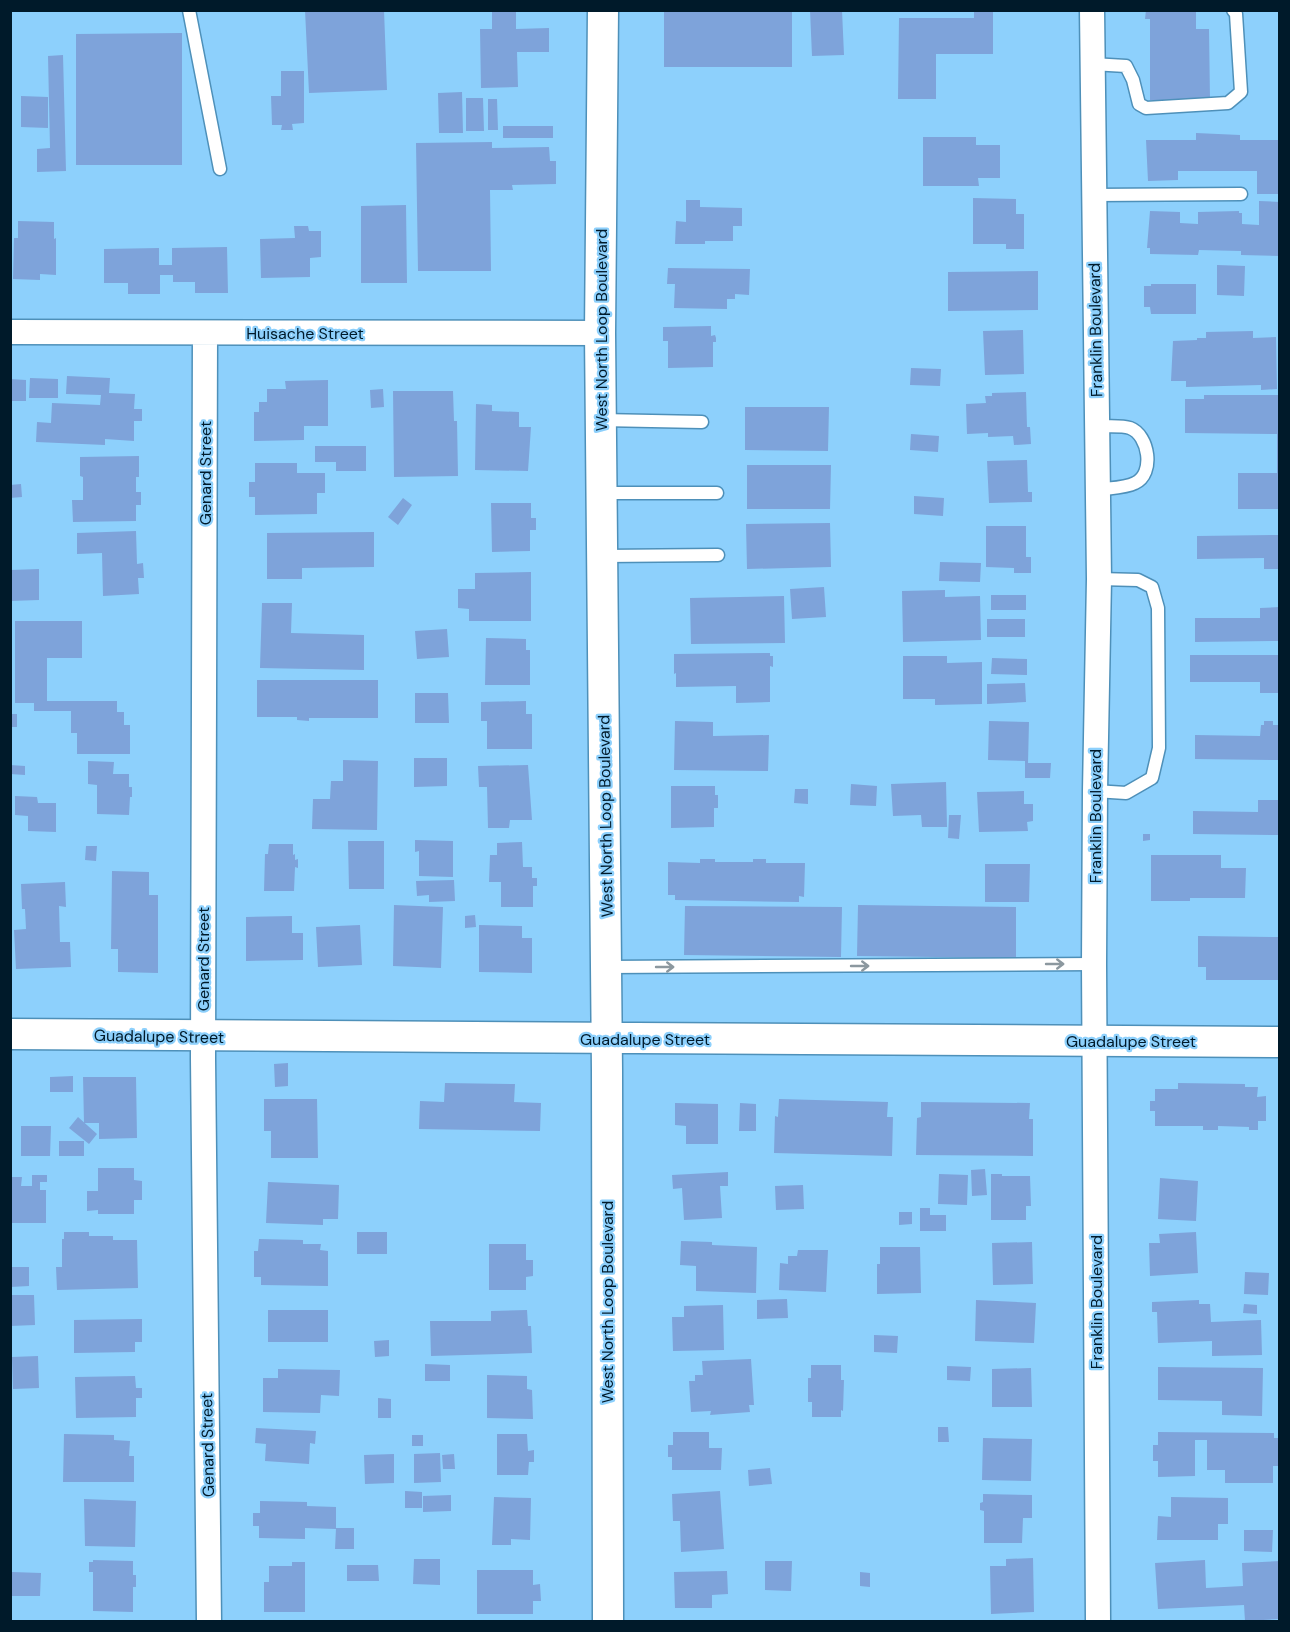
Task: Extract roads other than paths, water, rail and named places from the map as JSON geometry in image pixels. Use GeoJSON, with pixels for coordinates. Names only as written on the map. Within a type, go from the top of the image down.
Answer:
{"type":"FeatureCollection","features":[{"type":"Feature","properties":{"kind":"street","name":"West North Loop Boulevard"},"geometry":{"type":"LineString","coordinates":[[603,10],[600,333],[607,967],[608,1622]]}},
{"type":"Feature","properties":{"kind":"street","name":"Franklin Boulevard"},"geometry":{"type":"LineString","coordinates":[[1092,10],[1099,579],[1094,964],[1098,1622]]}},
{"type":"Feature","properties":{"kind":"street","name":"Huisache Street"},"geometry":{"type":"LineString","coordinates":[[10,332],[600,333]]}},
{"type":"Feature","properties":{"kind":"street","name":"Genard Street"},"geometry":{"type":"LineString","coordinates":[[205,333],[203,1036],[209,1622]]}},
{"type":"Feature","properties":{"kind":"street","name":"Guadalupe Street"},"geometry":{"type":"LineString","coordinates":[[10,1034],[1280,1042]]}},
{"type":"Feature","properties":{"kind":"lane"},"geometry":{"type":"LineString","coordinates":[[189,10],[220,169]]}},
{"type":"Feature","properties":{"kind":"lane"},"geometry":{"type":"LineString","coordinates":[[1092,64],[1126,66],[1133,80],[1139,104],[1146,108],[1228,103],[1241,92],[1236,14],[1233,10]]}},
{"type":"Feature","properties":{"kind":"lane"},"geometry":{"type":"LineString","coordinates":[[1094,195],[1241,194]]}},
{"type":"Feature","properties":{"kind":"lane"},"geometry":{"type":"LineString","coordinates":[[601,420],[702,422]]}},
{"type":"Feature","properties":{"kind":"lane"},"geometry":{"type":"LineString","coordinates":[[1097,426],[1130,428],[1143,439],[1148,465],[1136,483],[1097,490]]}},
{"type":"Feature","properties":{"kind":"lane"},"geometry":{"type":"LineString","coordinates":[[602,494],[717,493]]}},
{"type":"Feature","properties":{"kind":"lane"},"geometry":{"type":"LineString","coordinates":[[603,556],[718,555]]}},
{"type":"Feature","properties":{"kind":"lane"},"geometry":{"type":"LineString","coordinates":[[1095,791],[1126,793],[1152,778],[1159,748],[1158,608],[1152,587],[1138,580],[1099,579]]}},
{"type":"Feature","properties":{"kind":"lane"},"geometry":{"type":"LineString","coordinates":[[607,967],[1094,964]]}}]}
